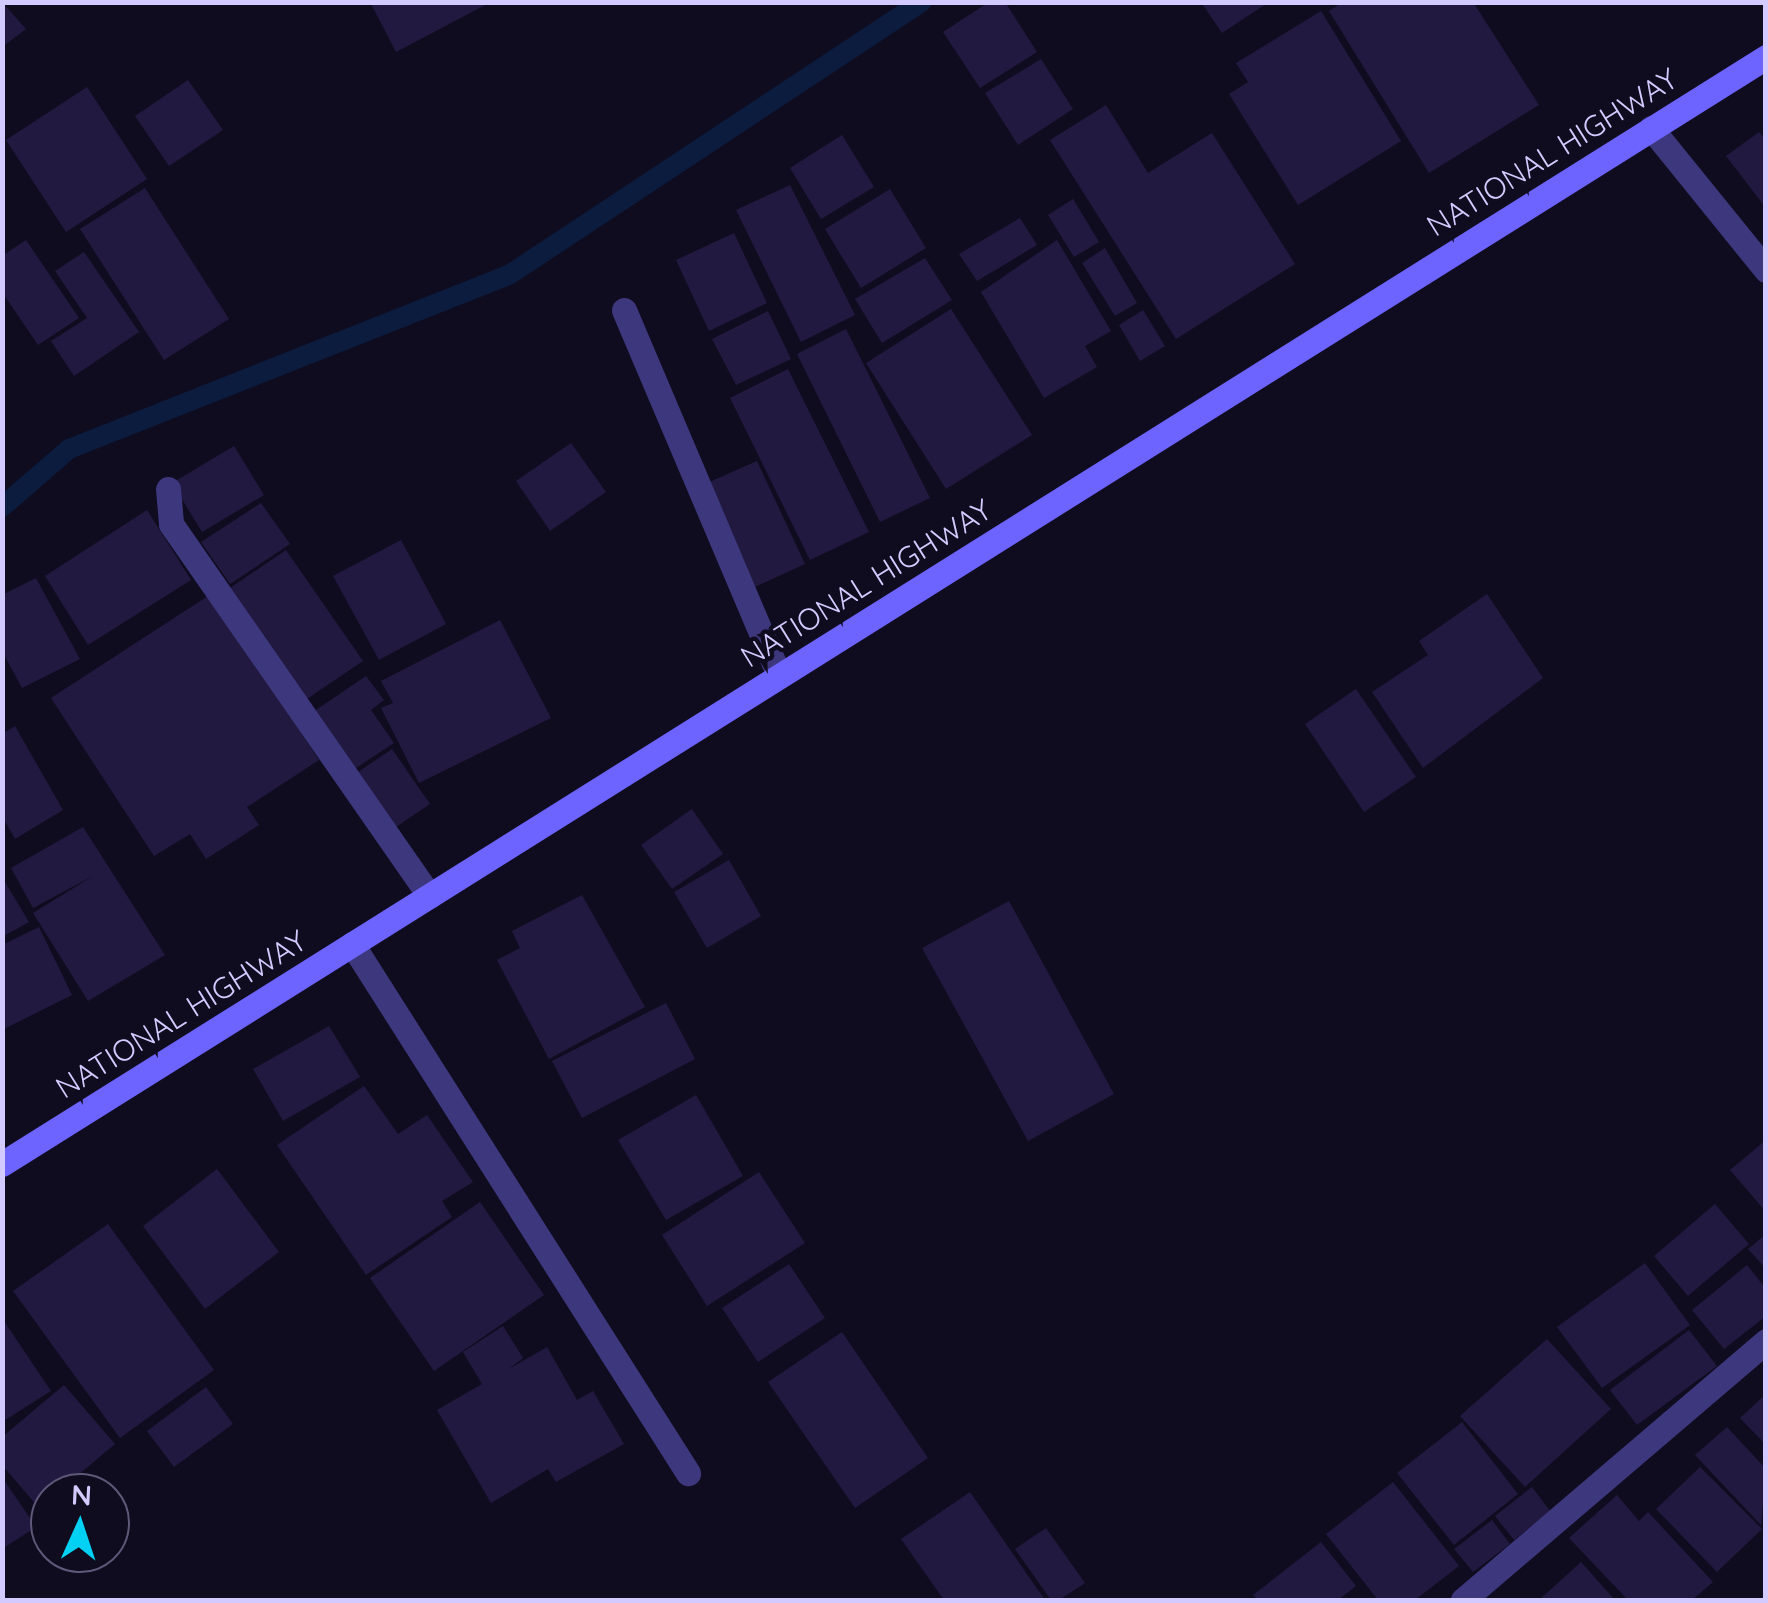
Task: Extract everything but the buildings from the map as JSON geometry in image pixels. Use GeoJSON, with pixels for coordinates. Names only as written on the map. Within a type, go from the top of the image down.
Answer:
{"type":"FeatureCollection","features":[{"type":"Feature","properties":{"kind":"main road","name":"NATIONAL HIGHWAY"},"geometry":{"type":"LineString","coordinates":[[2,1164],[1766,57]]}},
{"type":"Feature","properties":{"kind":"street"},"geometry":{"type":"LineString","coordinates":[[1650,128],[1766,270]]}},
{"type":"Feature","properties":{"kind":"street"},"geometry":{"type":"LineString","coordinates":[[624,310],[778,676]]}},
{"type":"Feature","properties":{"kind":"street"},"geometry":{"type":"LineString","coordinates":[[168,489],[171,524],[430,896]]}},
{"type":"Feature","properties":{"kind":"street"},"geometry":{"type":"LineString","coordinates":[[352,944],[688,1473]]}},
{"type":"Feature","properties":{"kind":"street"},"geometry":{"type":"LineString","coordinates":[[1462,1600],[1766,1341]]}},
{"type":"Feature","properties":{"kind":"waterway"},"geometry":{"type":"LineString","coordinates":[[2,507],[69,449],[509,275],[922,2]]}}]}
